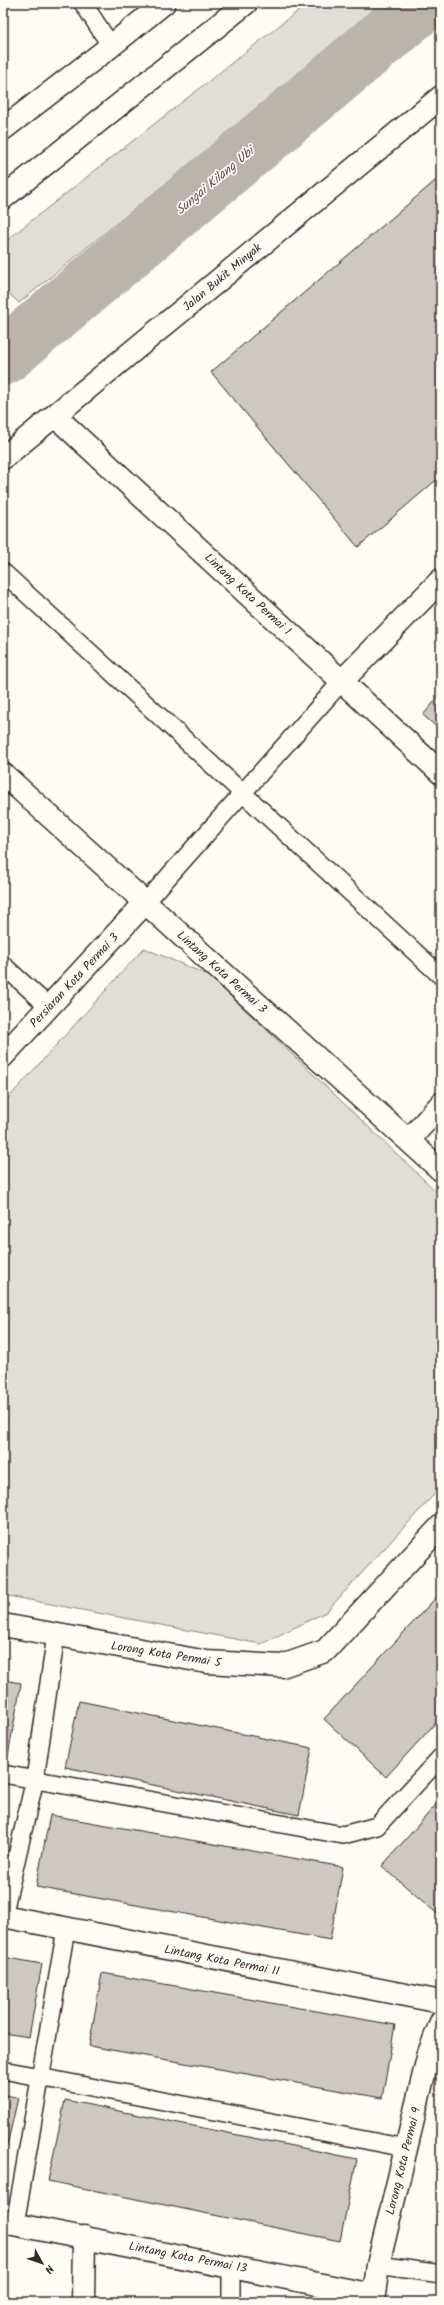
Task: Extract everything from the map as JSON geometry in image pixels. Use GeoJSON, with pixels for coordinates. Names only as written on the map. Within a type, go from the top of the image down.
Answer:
{"type":"FeatureCollection","features":[{"type":"Feature","properties":{"kind":"street"},"geometry":{"type":"LineString","coordinates":[[3,129],[164,3]]}},
{"type":"Feature","properties":{"kind":"street"},"geometry":{"type":"LineString","coordinates":[[3,198],[246,3]]}},
{"type":"Feature","properties":{"kind":"street","name":"Jalan Bukit Minyak"},"geometry":{"type":"LineString","coordinates":[[3,458],[441,97]]}},
{"type":"Feature","properties":{"kind":"street","name":"Lintang Kota Permai 1"},"geometry":{"type":"LineString","coordinates":[[55,416],[441,773]]}},
{"type":"Feature","properties":{"kind":"street"},"geometry":{"type":"LineString","coordinates":[[342,682],[441,580]]}},
{"type":"Feature","properties":{"kind":"street","name":"Lintang Kota Permai 3"},"geometry":{"type":"LineString","coordinates":[[3,774],[441,1170]]}},
{"type":"Feature","properties":{"kind":"street","name":"Persiaran Kota Permai 3"},"geometry":{"type":"LineString","coordinates":[[3,1056],[145,903]]}},
{"type":"Feature","properties":{"kind":"street"},"geometry":{"type":"LineString","coordinates":[[409,1140],[441,1104]]}},
{"type":"Feature","properties":{"kind":"street","name":"Lorong Kota Permai 5"},"geometry":{"type":"LineString","coordinates":[[3,1625],[207,1662],[282,1666],[326,1651],[441,1526]]}},
{"type":"Feature","properties":{"kind":"street","name":"Lintang Kota Permai 11"},"geometry":{"type":"LineString","coordinates":[[3,1916],[441,2002]]}},
{"type":"Feature","properties":{"kind":"street","name":"Lorong Kota Permai 9"},"geometry":{"type":"LineString","coordinates":[[373,2298],[378,2265],[429,2053],[441,2022]]}},
{"type":"Feature","properties":{"kind":"street","name":"Lintang Kota Permai 13"},"geometry":{"type":"LineString","coordinates":[[9,2223],[231,2265],[373,2298]]}},
{"type":"Feature","properties":{"kind":"street"},"geometry":{"type":"LineString","coordinates":[[83,2302],[84,2237]]}},
{"type":"Feature","properties":{"kind":"lane"},"geometry":{"type":"LineString","coordinates":[[82,3],[111,46]]}},
{"type":"Feature","properties":{"kind":"lane"},"geometry":{"type":"LineString","coordinates":[[3,572],[441,976]]}},
{"type":"Feature","properties":{"kind":"lane"},"geometry":{"type":"LineString","coordinates":[[145,903],[342,682]]}},
{"type":"Feature","properties":{"kind":"lane"},"geometry":{"type":"LineString","coordinates":[[3,965],[49,1007]]}},
{"type":"Feature","properties":{"kind":"lane"},"geometry":{"type":"LineString","coordinates":[[3,1916],[35,1779],[56,1635]]}},
{"type":"Feature","properties":{"kind":"lane"},"geometry":{"type":"LineString","coordinates":[[3,1774],[343,1835],[377,1826],[441,1757]]}},
{"type":"Feature","properties":{"kind":"lane"},"geometry":{"type":"LineString","coordinates":[[9,2223],[41,2077],[66,1929]]}},
{"type":"Feature","properties":{"kind":"lane"},"geometry":{"type":"LineString","coordinates":[[3,2070],[406,2148]]}},
{"type":"Feature","properties":{"kind":"lane"},"geometry":{"type":"LineString","coordinates":[[231,2265],[231,2302]]}},
{"type":"Feature","properties":{"kind":"lane"},"geometry":{"type":"LineString","coordinates":[[378,2265],[441,2274]]}},
{"type":"Feature","properties":{"kind":"shaded area"},"geometry":{"type":"Polygon","coordinates":[[[308,3],[387,3],[19,303],[3,288],[3,243],[308,3]]]}},
{"type":"Feature","properties":{"kind":"shaded area"},"geometry":{"type":"Polygon","coordinates":[[[144,948],[210,976],[441,1196],[441,1487],[326,1612],[261,1644],[3,1595],[3,1104],[144,948]]]}},
{"type":"Feature","properties":{"kind":"building"},"geometry":{"type":"Polygon","coordinates":[[[441,176],[441,476],[358,547],[211,372],[441,176]]]}},
{"type":"Feature","properties":{"kind":"building"},"geometry":{"type":"Polygon","coordinates":[[[441,694],[441,731],[423,715],[441,694]]]}},
{"type":"Feature","properties":{"kind":"building"},"geometry":{"type":"Polygon","coordinates":[[[441,1592],[441,1717],[386,1777],[324,1719],[441,1592]]]}},
{"type":"Feature","properties":{"kind":"building"},"geometry":{"type":"Polygon","coordinates":[[[3,1680],[21,1683],[8,1756],[3,1755],[3,1680]]]}},
{"type":"Feature","properties":{"kind":"building"},"geometry":{"type":"Polygon","coordinates":[[[79,1701],[312,1748],[299,1815],[65,1767],[79,1701]]]}},
{"type":"Feature","properties":{"kind":"building"},"geometry":{"type":"Polygon","coordinates":[[[441,1799],[441,1917],[382,1866],[441,1799]]]}},
{"type":"Feature","properties":{"kind":"building"},"geometry":{"type":"Polygon","coordinates":[[[50,1815],[343,1867],[330,1940],[36,1887],[50,1815]]]}},
{"type":"Feature","properties":{"kind":"building"},"geometry":{"type":"Polygon","coordinates":[[[3,1957],[42,1964],[29,2037],[3,2033],[3,1957]]]}},
{"type":"Feature","properties":{"kind":"building"},"geometry":{"type":"Polygon","coordinates":[[[102,1973],[395,2025],[382,2098],[89,2046],[102,1973]]]}},
{"type":"Feature","properties":{"kind":"building"},"geometry":{"type":"Polygon","coordinates":[[[3,2094],[18,2098],[3,2163],[3,2094]]]}},
{"type":"Feature","properties":{"kind":"building"},"geometry":{"type":"Polygon","coordinates":[[[65,2100],[357,2159],[340,2241],[48,2181],[65,2100]]]}},
{"type":"Feature","properties":{"kind":"waterway","name":"Sungai Kilang Ubi"},"geometry":{"type":"LineString","coordinates":[[3,357],[424,3]]}}]}
